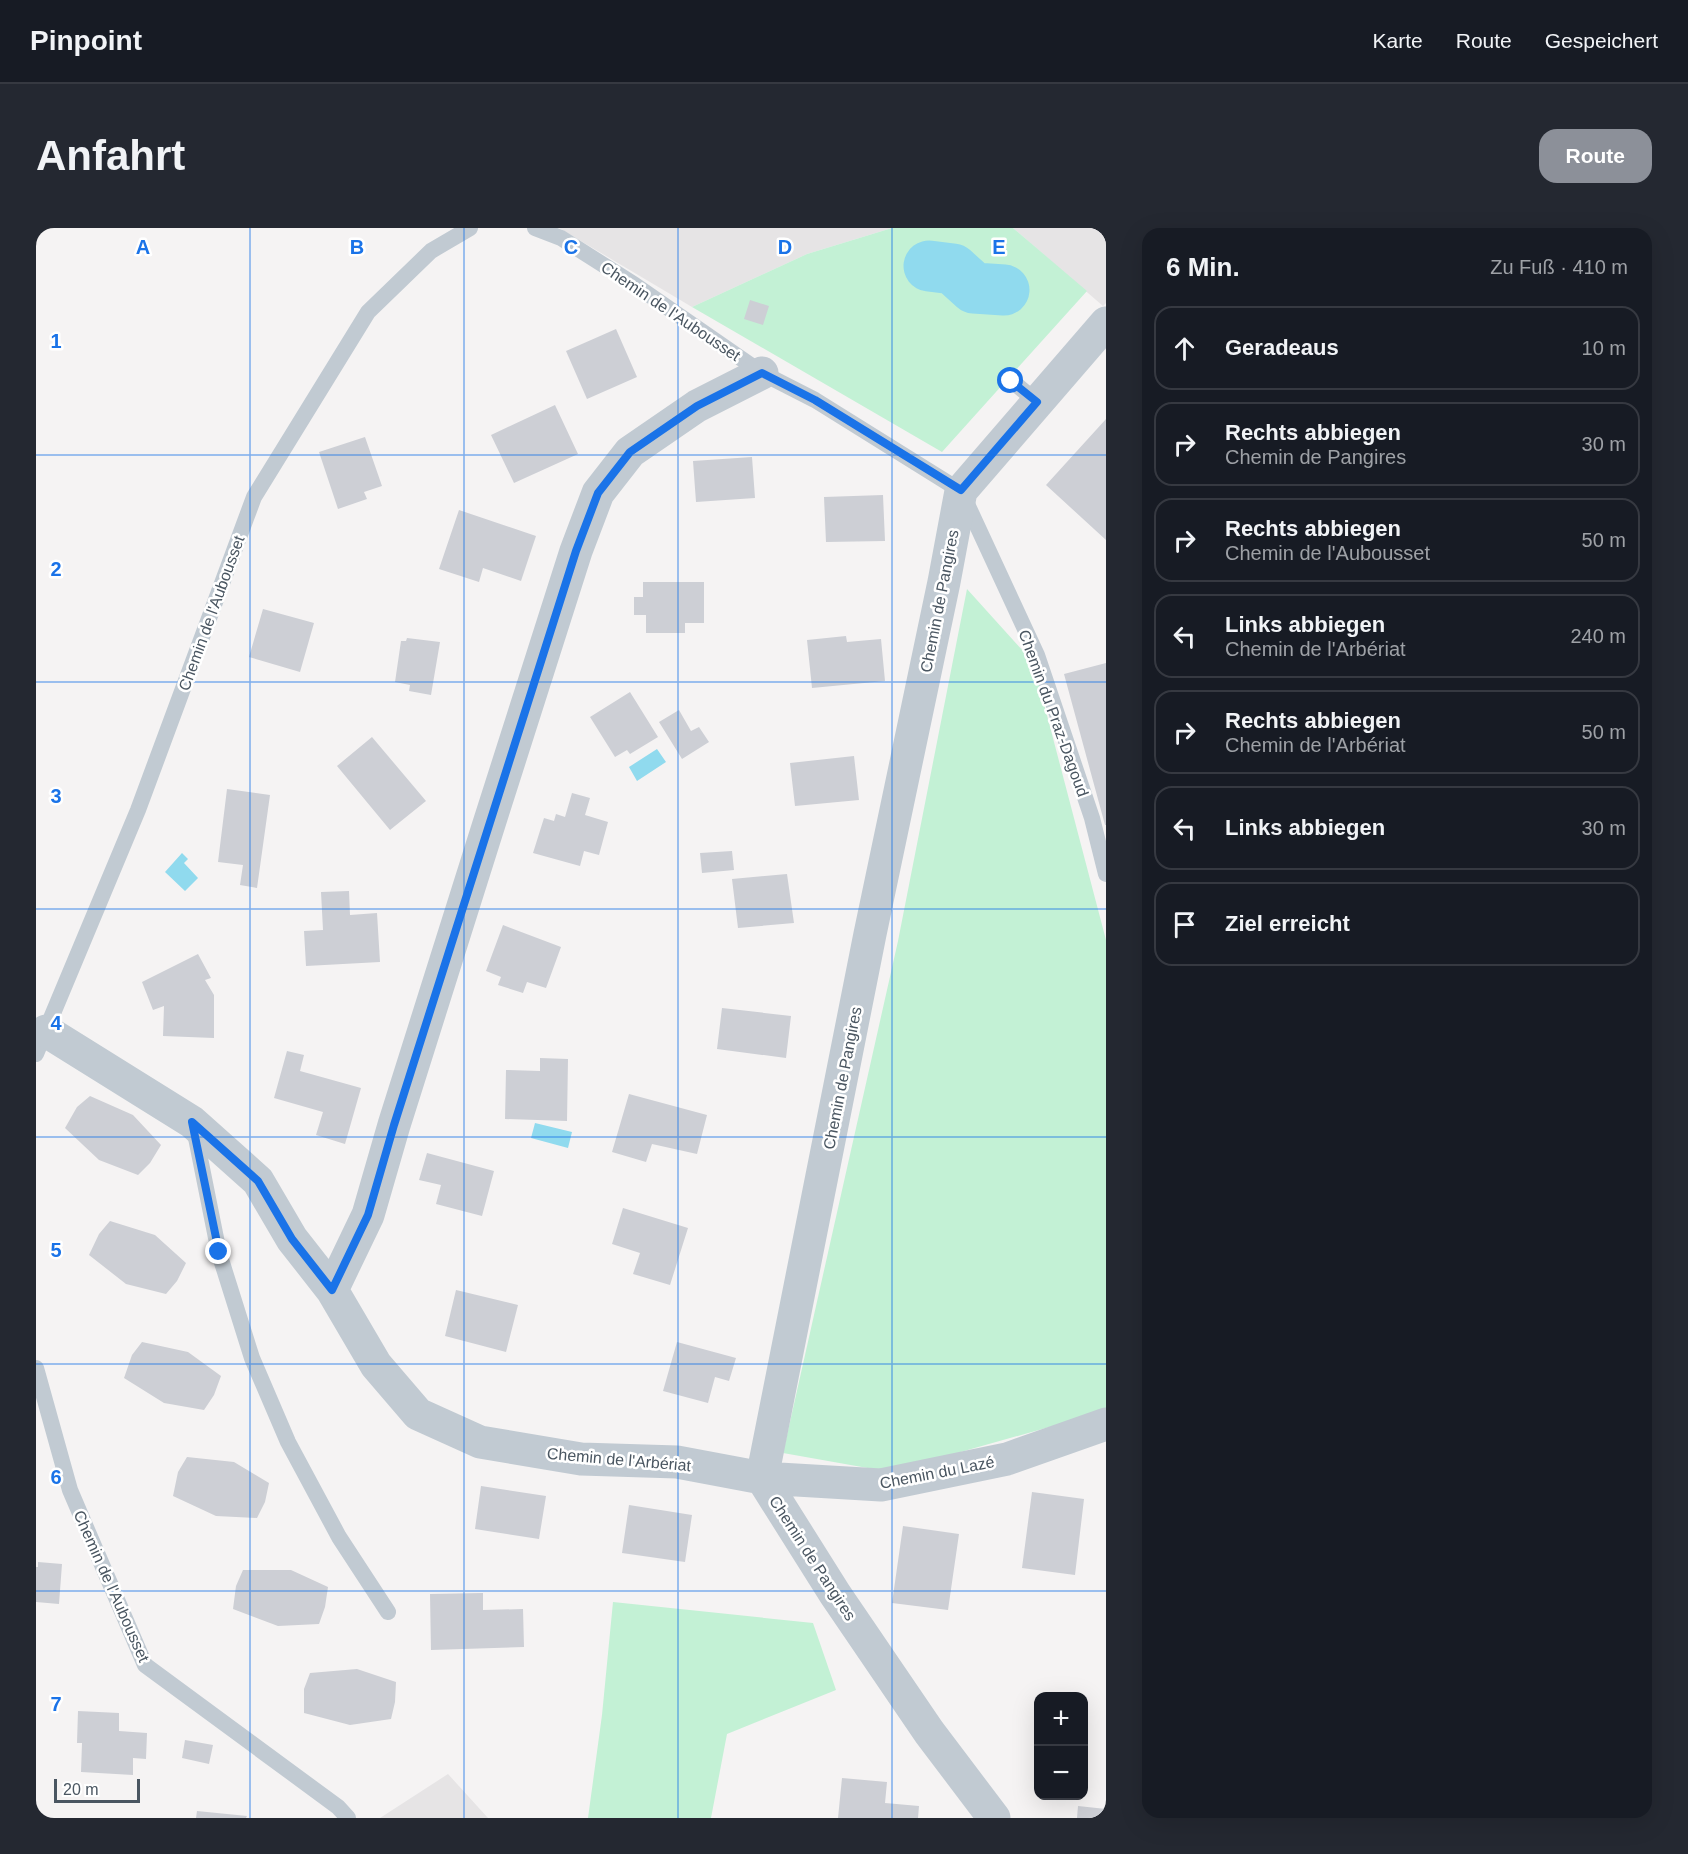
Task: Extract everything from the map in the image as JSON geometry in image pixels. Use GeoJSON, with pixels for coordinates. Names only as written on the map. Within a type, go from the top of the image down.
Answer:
{"type":"FeatureCollection","features":[{"type":"Feature","properties":{"kind":"street"},"geometry":{"type":"LineString","coordinates":[[961,490],[1106,323]]}},
{"type":"Feature","properties":{"kind":"street"},"geometry":{"type":"LineString","coordinates":[[332,1290],[368,1215],[484,838],[576,551],[598,493],[630,452],[697,406],[762,373]]}},
{"type":"Feature","properties":{"kind":"street","name":"Chemin de Pangires"},"geometry":{"type":"LineString","coordinates":[[961,490],[762,1478],[835,1594],[929,1732],[994,1818]]}},
{"type":"Feature","properties":{"kind":"street","name":"Chemin de l'Arbériat"},"geometry":{"type":"LineString","coordinates":[[41,1042],[192,1122],[258,1181],[292,1239],[332,1290],[376,1365],[418,1414],[480,1442],[581,1459],[677,1462],[762,1478]]}},
{"type":"Feature","properties":{"kind":"street","name":"Chemin du Lazé"},"geometry":{"type":"LineString","coordinates":[[762,1478],[881,1485],[1007,1459],[1106,1424]]}},
{"type":"Feature","properties":{"kind":"lane","name":"Chemin de l'Aubousset"},"geometry":{"type":"LineString","coordinates":[[41,1042],[138,810],[254,497],[368,312],[431,251],[470,228]]}},
{"type":"Feature","properties":{"kind":"lane","name":"Chemin de l'Aubousset"},"geometry":{"type":"LineString","coordinates":[[535,228],[561,238],[636,285],[762,373],[815,400],[961,490]]}},
{"type":"Feature","properties":{"kind":"lane"},"geometry":{"type":"LineString","coordinates":[[1011,381],[1037,402]]}},
{"type":"Feature","properties":{"kind":"lane","name":"Chemin du Praz-Dagoud"},"geometry":{"type":"LineString","coordinates":[[961,490],[1037,655],[1092,818],[1106,874]]}},
{"type":"Feature","properties":{"kind":"lane"},"geometry":{"type":"LineString","coordinates":[[192,1122],[219,1252],[252,1358],[288,1442],[333,1527],[388,1612]]}},
{"type":"Feature","properties":{"kind":"lane","name":"Chemin de l'Aubousset"},"geometry":{"type":"LineString","coordinates":[[36,1368],[69,1490],[145,1665],[338,1807],[348,1818]]}},
{"type":"Feature","properties":{"kind":"shaded area"},"geometry":{"type":"Polygon","coordinates":[[[559,228],[892,228],[807,254],[692,307],[559,228]]]}},
{"type":"Feature","properties":{"kind":"shaded area"},"geometry":{"type":"Polygon","coordinates":[[[1013,228],[1106,228],[1106,303],[1103,306],[1013,228]]]}},
{"type":"Feature","properties":{"kind":"shaded area"},"geometry":{"type":"Polygon","coordinates":[[[448,1774],[488,1818],[380,1818],[448,1774]]]}},
{"type":"Feature","properties":{"kind":"green space"},"geometry":{"type":"Polygon","coordinates":[[[892,228],[1013,228],[1087,291],[942,452],[692,307],[807,254],[892,228]]]}},
{"type":"Feature","properties":{"kind":"green space"},"geometry":{"type":"Polygon","coordinates":[[[967,589],[1033,662],[1106,940],[1106,1411],[890,1472],[783,1453],[898,941],[967,589]]]}},
{"type":"Feature","properties":{"kind":"green space"},"geometry":{"type":"Polygon","coordinates":[[[613,1602],[813,1623],[836,1690],[727,1734],[711,1818],[588,1818],[602,1715],[613,1602]]]}},
{"type":"Feature","properties":{"kind":"water"},"geometry":{"type":"Polygon","coordinates":[[[657,749],[666,762],[637,781],[629,767],[657,749]]]}},
{"type":"Feature","properties":{"kind":"water"},"geometry":{"type":"Polygon","coordinates":[[[182,853],[188,859],[184,863],[198,878],[185,891],[165,872],[182,853]]]}},
{"type":"Feature","properties":{"kind":"water"},"geometry":{"type":"Polygon","coordinates":[[[535,1123],[572,1132],[568,1148],[531,1138],[535,1123]]]}},
{"type":"Feature","properties":{"kind":"building"},"geometry":{"type":"Polygon","coordinates":[[[750,300],[769,306],[763,325],[744,319],[750,300]]]}},
{"type":"Feature","properties":{"kind":"building"},"geometry":{"type":"Polygon","coordinates":[[[616,329],[637,377],[587,399],[566,351],[616,329]]]}},
{"type":"Feature","properties":{"kind":"building"},"geometry":{"type":"Polygon","coordinates":[[[555,405],[578,454],[514,483],[491,435],[555,405]]]}},
{"type":"Feature","properties":{"kind":"building"},"geometry":{"type":"Polygon","coordinates":[[[1106,419],[1106,540],[1046,485],[1106,419]]]}},
{"type":"Feature","properties":{"kind":"building"},"geometry":{"type":"Polygon","coordinates":[[[365,437],[382,486],[364,492],[367,499],[338,509],[319,452],[365,437]]]}},
{"type":"Feature","properties":{"kind":"building"},"geometry":{"type":"Polygon","coordinates":[[[752,457],[755,498],[696,502],[693,461],[752,457]]]}},
{"type":"Feature","properties":{"kind":"building"},"geometry":{"type":"Polygon","coordinates":[[[883,495],[885,541],[826,542],[824,497],[883,495]]]}},
{"type":"Feature","properties":{"kind":"building"},"geometry":{"type":"Polygon","coordinates":[[[459,510],[536,536],[521,581],[483,568],[479,582],[439,569],[459,510]]]}},
{"type":"Feature","properties":{"kind":"building"},"geometry":{"type":"Polygon","coordinates":[[[643,582],[704,582],[704,623],[685,623],[685,633],[646,633],[646,615],[634,615],[634,597],[643,597],[643,582]]]}},
{"type":"Feature","properties":{"kind":"building"},"geometry":{"type":"Polygon","coordinates":[[[263,609],[314,623],[300,672],[249,657],[263,609]]]}},
{"type":"Feature","properties":{"kind":"building"},"geometry":{"type":"Polygon","coordinates":[[[846,636],[847,642],[881,639],[885,681],[812,688],[807,640],[846,636]]]}},
{"type":"Feature","properties":{"kind":"building"},"geometry":{"type":"Polygon","coordinates":[[[407,638],[440,642],[431,695],[409,691],[410,685],[395,682],[401,641],[406,641],[407,638]]]}},
{"type":"Feature","properties":{"kind":"building"},"geometry":{"type":"Polygon","coordinates":[[[1106,663],[1106,825],[1105,825],[1064,674],[1106,663]]]}},
{"type":"Feature","properties":{"kind":"building"},"geometry":{"type":"Polygon","coordinates":[[[630,692],[658,737],[630,754],[627,750],[615,757],[590,717],[630,692]]]}},
{"type":"Feature","properties":{"kind":"building"},"geometry":{"type":"Polygon","coordinates":[[[679,710],[691,731],[699,727],[709,742],[682,759],[659,722],[679,710]]]}},
{"type":"Feature","properties":{"kind":"building"},"geometry":{"type":"Polygon","coordinates":[[[372,737],[426,801],[390,830],[337,766],[372,737]]]}},
{"type":"Feature","properties":{"kind":"building"},"geometry":{"type":"Polygon","coordinates":[[[854,756],[859,800],[795,806],[790,763],[854,756]]]}},
{"type":"Feature","properties":{"kind":"building"},"geometry":{"type":"Polygon","coordinates":[[[227,789],[270,795],[257,888],[240,885],[243,865],[218,862],[227,789]]]}},
{"type":"Feature","properties":{"kind":"building"},"geometry":{"type":"Polygon","coordinates":[[[572,793],[590,798],[585,815],[608,822],[599,855],[584,851],[580,866],[533,853],[544,818],[554,821],[556,814],[565,817],[572,793]]]}},
{"type":"Feature","properties":{"kind":"building"},"geometry":{"type":"Polygon","coordinates":[[[732,851],[734,870],[702,873],[700,853],[732,851]]]}},
{"type":"Feature","properties":{"kind":"building"},"geometry":{"type":"Polygon","coordinates":[[[787,874],[794,923],[738,928],[732,879],[787,874]]]}},
{"type":"Feature","properties":{"kind":"building"},"geometry":{"type":"Polygon","coordinates":[[[349,891],[350,915],[377,913],[380,962],[306,966],[304,931],[323,930],[321,892],[349,891]]]}},
{"type":"Feature","properties":{"kind":"building"},"geometry":{"type":"Polygon","coordinates":[[[503,925],[561,947],[546,988],[527,982],[523,993],[498,985],[501,977],[486,971],[503,925]]]}},
{"type":"Feature","properties":{"kind":"building"},"geometry":{"type":"Polygon","coordinates":[[[198,954],[211,978],[205,980],[214,995],[214,1038],[163,1036],[164,1006],[153,1010],[142,982],[198,954]]]}},
{"type":"Feature","properties":{"kind":"building"},"geometry":{"type":"Polygon","coordinates":[[[722,1008],[791,1016],[786,1058],[717,1049],[722,1008]]]}},
{"type":"Feature","properties":{"kind":"building"},"geometry":{"type":"Polygon","coordinates":[[[287,1051],[304,1055],[300,1071],[361,1088],[345,1144],[316,1135],[323,1112],[274,1098],[287,1051]]]}},
{"type":"Feature","properties":{"kind":"building"},"geometry":{"type":"Polygon","coordinates":[[[540,1058],[568,1059],[567,1121],[505,1119],[506,1070],[540,1071],[540,1058]]]}},
{"type":"Feature","properties":{"kind":"building"},"geometry":{"type":"Polygon","coordinates":[[[629,1094],[707,1115],[697,1154],[652,1144],[646,1162],[612,1152],[629,1094]]]}},
{"type":"Feature","properties":{"kind":"building"},"geometry":{"type":"Polygon","coordinates":[[[90,1096],[133,1115],[161,1145],[150,1163],[138,1175],[99,1160],[65,1128],[77,1107],[90,1096]]]}},
{"type":"Feature","properties":{"kind":"building"},"geometry":{"type":"Polygon","coordinates":[[[427,1153],[494,1171],[482,1216],[436,1204],[441,1185],[419,1180],[427,1153]]]}},
{"type":"Feature","properties":{"kind":"building"},"geometry":{"type":"Polygon","coordinates":[[[623,1208],[688,1228],[670,1285],[633,1274],[640,1253],[612,1244],[623,1208]]]}},
{"type":"Feature","properties":{"kind":"building"},"geometry":{"type":"Polygon","coordinates":[[[110,1221],[155,1235],[186,1263],[177,1281],[166,1294],[126,1284],[89,1255],[99,1234],[110,1221]]]}},
{"type":"Feature","properties":{"kind":"building"},"geometry":{"type":"Polygon","coordinates":[[[456,1290],[518,1305],[506,1352],[445,1336],[456,1290]]]}},
{"type":"Feature","properties":{"kind":"building"},"geometry":{"type":"Polygon","coordinates":[[[142,1342],[188,1352],[221,1376],[214,1395],[204,1410],[164,1403],[124,1378],[132,1355],[142,1342]]]}},
{"type":"Feature","properties":{"kind":"building"},"geometry":{"type":"Polygon","coordinates":[[[677,1342],[736,1358],[729,1381],[715,1377],[708,1403],[663,1391],[677,1342]]]}},
{"type":"Feature","properties":{"kind":"building"},"geometry":{"type":"Polygon","coordinates":[[[187,1457],[234,1462],[269,1483],[265,1502],[257,1518],[216,1516],[173,1496],[178,1472],[187,1457]]]}},
{"type":"Feature","properties":{"kind":"building"},"geometry":{"type":"Polygon","coordinates":[[[481,1486],[546,1496],[539,1539],[475,1529],[481,1486]]]}},
{"type":"Feature","properties":{"kind":"building"},"geometry":{"type":"Polygon","coordinates":[[[1032,1492],[1084,1499],[1075,1575],[1022,1568],[1032,1492]]]}},
{"type":"Feature","properties":{"kind":"building"},"geometry":{"type":"Polygon","coordinates":[[[629,1505],[692,1515],[685,1562],[622,1553],[629,1505]]]}},
{"type":"Feature","properties":{"kind":"building"},"geometry":{"type":"Polygon","coordinates":[[[903,1526],[959,1534],[948,1610],[892,1603],[903,1526]]]}},
{"type":"Feature","properties":{"kind":"building"},"geometry":{"type":"Polygon","coordinates":[[[38,1562],[62,1564],[59,1604],[36,1602],[38,1562]]]}},
{"type":"Feature","properties":{"kind":"building"},"geometry":{"type":"Polygon","coordinates":[[[243,1570],[291,1570],[328,1587],[325,1607],[319,1624],[278,1626],[233,1609],[236,1586],[243,1570]]]}},
{"type":"Feature","properties":{"kind":"building"},"geometry":{"type":"Polygon","coordinates":[[[483,1593],[483,1610],[523,1609],[524,1647],[431,1650],[430,1594],[483,1593]]]}},
{"type":"Feature","properties":{"kind":"building"},"geometry":{"type":"Polygon","coordinates":[[[357,1669],[396,1682],[391,1719],[350,1725],[304,1713],[304,1689],[310,1673],[357,1669]]]}},
{"type":"Feature","properties":{"kind":"building"},"geometry":{"type":"Polygon","coordinates":[[[78,1711],[119,1713],[119,1731],[147,1733],[146,1759],[133,1758],[133,1775],[81,1772],[82,1743],[77,1743],[78,1711]]]}},
{"type":"Feature","properties":{"kind":"building"},"geometry":{"type":"Polygon","coordinates":[[[185,1740],[213,1745],[209,1764],[182,1758],[185,1740]]]}},
{"type":"Feature","properties":{"kind":"building"},"geometry":{"type":"Polygon","coordinates":[[[842,1778],[887,1782],[885,1803],[919,1806],[918,1818],[838,1818],[842,1778]]]}},
{"type":"Feature","properties":{"kind":"building"},"geometry":{"type":"Polygon","coordinates":[[[1078,1806],[1106,1809],[1106,1818],[1077,1818],[1078,1806]]]}},
{"type":"Feature","properties":{"kind":"building"},"geometry":{"type":"Polygon","coordinates":[[[197,1811],[247,1816],[246,1818],[196,1818],[197,1811]]]}},
{"type":"Feature","properties":{"kind":"waterway"},"geometry":{"type":"LineString","coordinates":[[929,266],[953,269],[974,288],[1004,290]]}},
{"type":"Feature","properties":{"kind":"route"},"geometry":{"type":"LineString","coordinates":[[219,1252],[192,1122],[258,1181],[292,1239],[332,1290],[368,1215],[394,1125],[576,551],[598,493],[630,452],[697,406],[762,373],[815,400],[961,490],[1037,402],[1011,381]]}}]}
